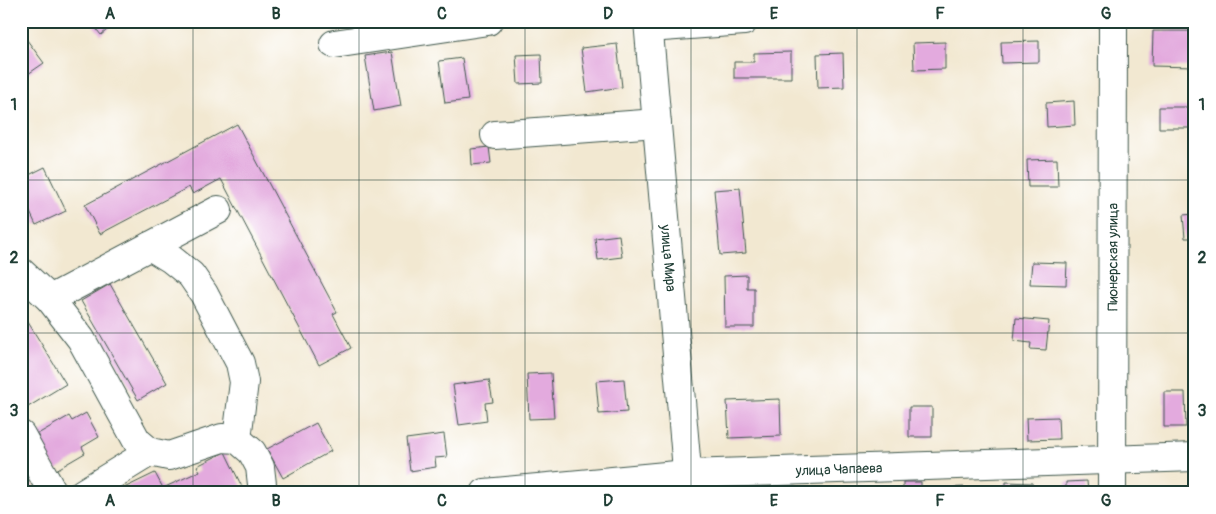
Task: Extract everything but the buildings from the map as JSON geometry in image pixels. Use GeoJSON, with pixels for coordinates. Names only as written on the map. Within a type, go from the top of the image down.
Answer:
{"type":"FeatureCollection","features":[{"type":"Feature","properties":{"kind":"street"},"geometry":{"type":"LineString","coordinates":[[334,44],[488,21]]}},
{"type":"Feature","properties":{"kind":"street"},"geometry":{"type":"LineString","coordinates":[[649,25],[744,21]]}},
{"type":"Feature","properties":{"kind":"street","name":"Пионерская улица"},"geometry":{"type":"LineString","coordinates":[[1112,493],[1113,21]]}},
{"type":"Feature","properties":{"kind":"street","name":"улица Мира"},"geometry":{"type":"LineString","coordinates":[[649,25],[688,483]]}},
{"type":"Feature","properties":{"kind":"street"},"geometry":{"type":"LineString","coordinates":[[495,135],[657,122]]}},
{"type":"Feature","properties":{"kind":"street"},"geometry":{"type":"LineString","coordinates":[[50,299],[218,210]]}},
{"type":"Feature","properties":{"kind":"street"},"geometry":{"type":"LineString","coordinates":[[150,246],[171,259],[191,275],[204,294],[240,363],[244,382],[238,439]]}},
{"type":"Feature","properties":{"kind":"street"},"geometry":{"type":"LineString","coordinates":[[21,272],[50,299],[81,339],[137,440],[150,452],[169,456],[222,438],[238,439],[252,452],[260,467],[263,493]]}},
{"type":"Feature","properties":{"kind":"street"},"geometry":{"type":"LineString","coordinates":[[21,435],[54,493]]}},
{"type":"Feature","properties":{"kind":"street"},"geometry":{"type":"LineString","coordinates":[[83,493],[150,452]]}},
{"type":"Feature","properties":{"kind":"street","name":"улица Чапаева"},"geometry":{"type":"LineString","coordinates":[[485,493],[1111,460],[1195,458]]}}]}
